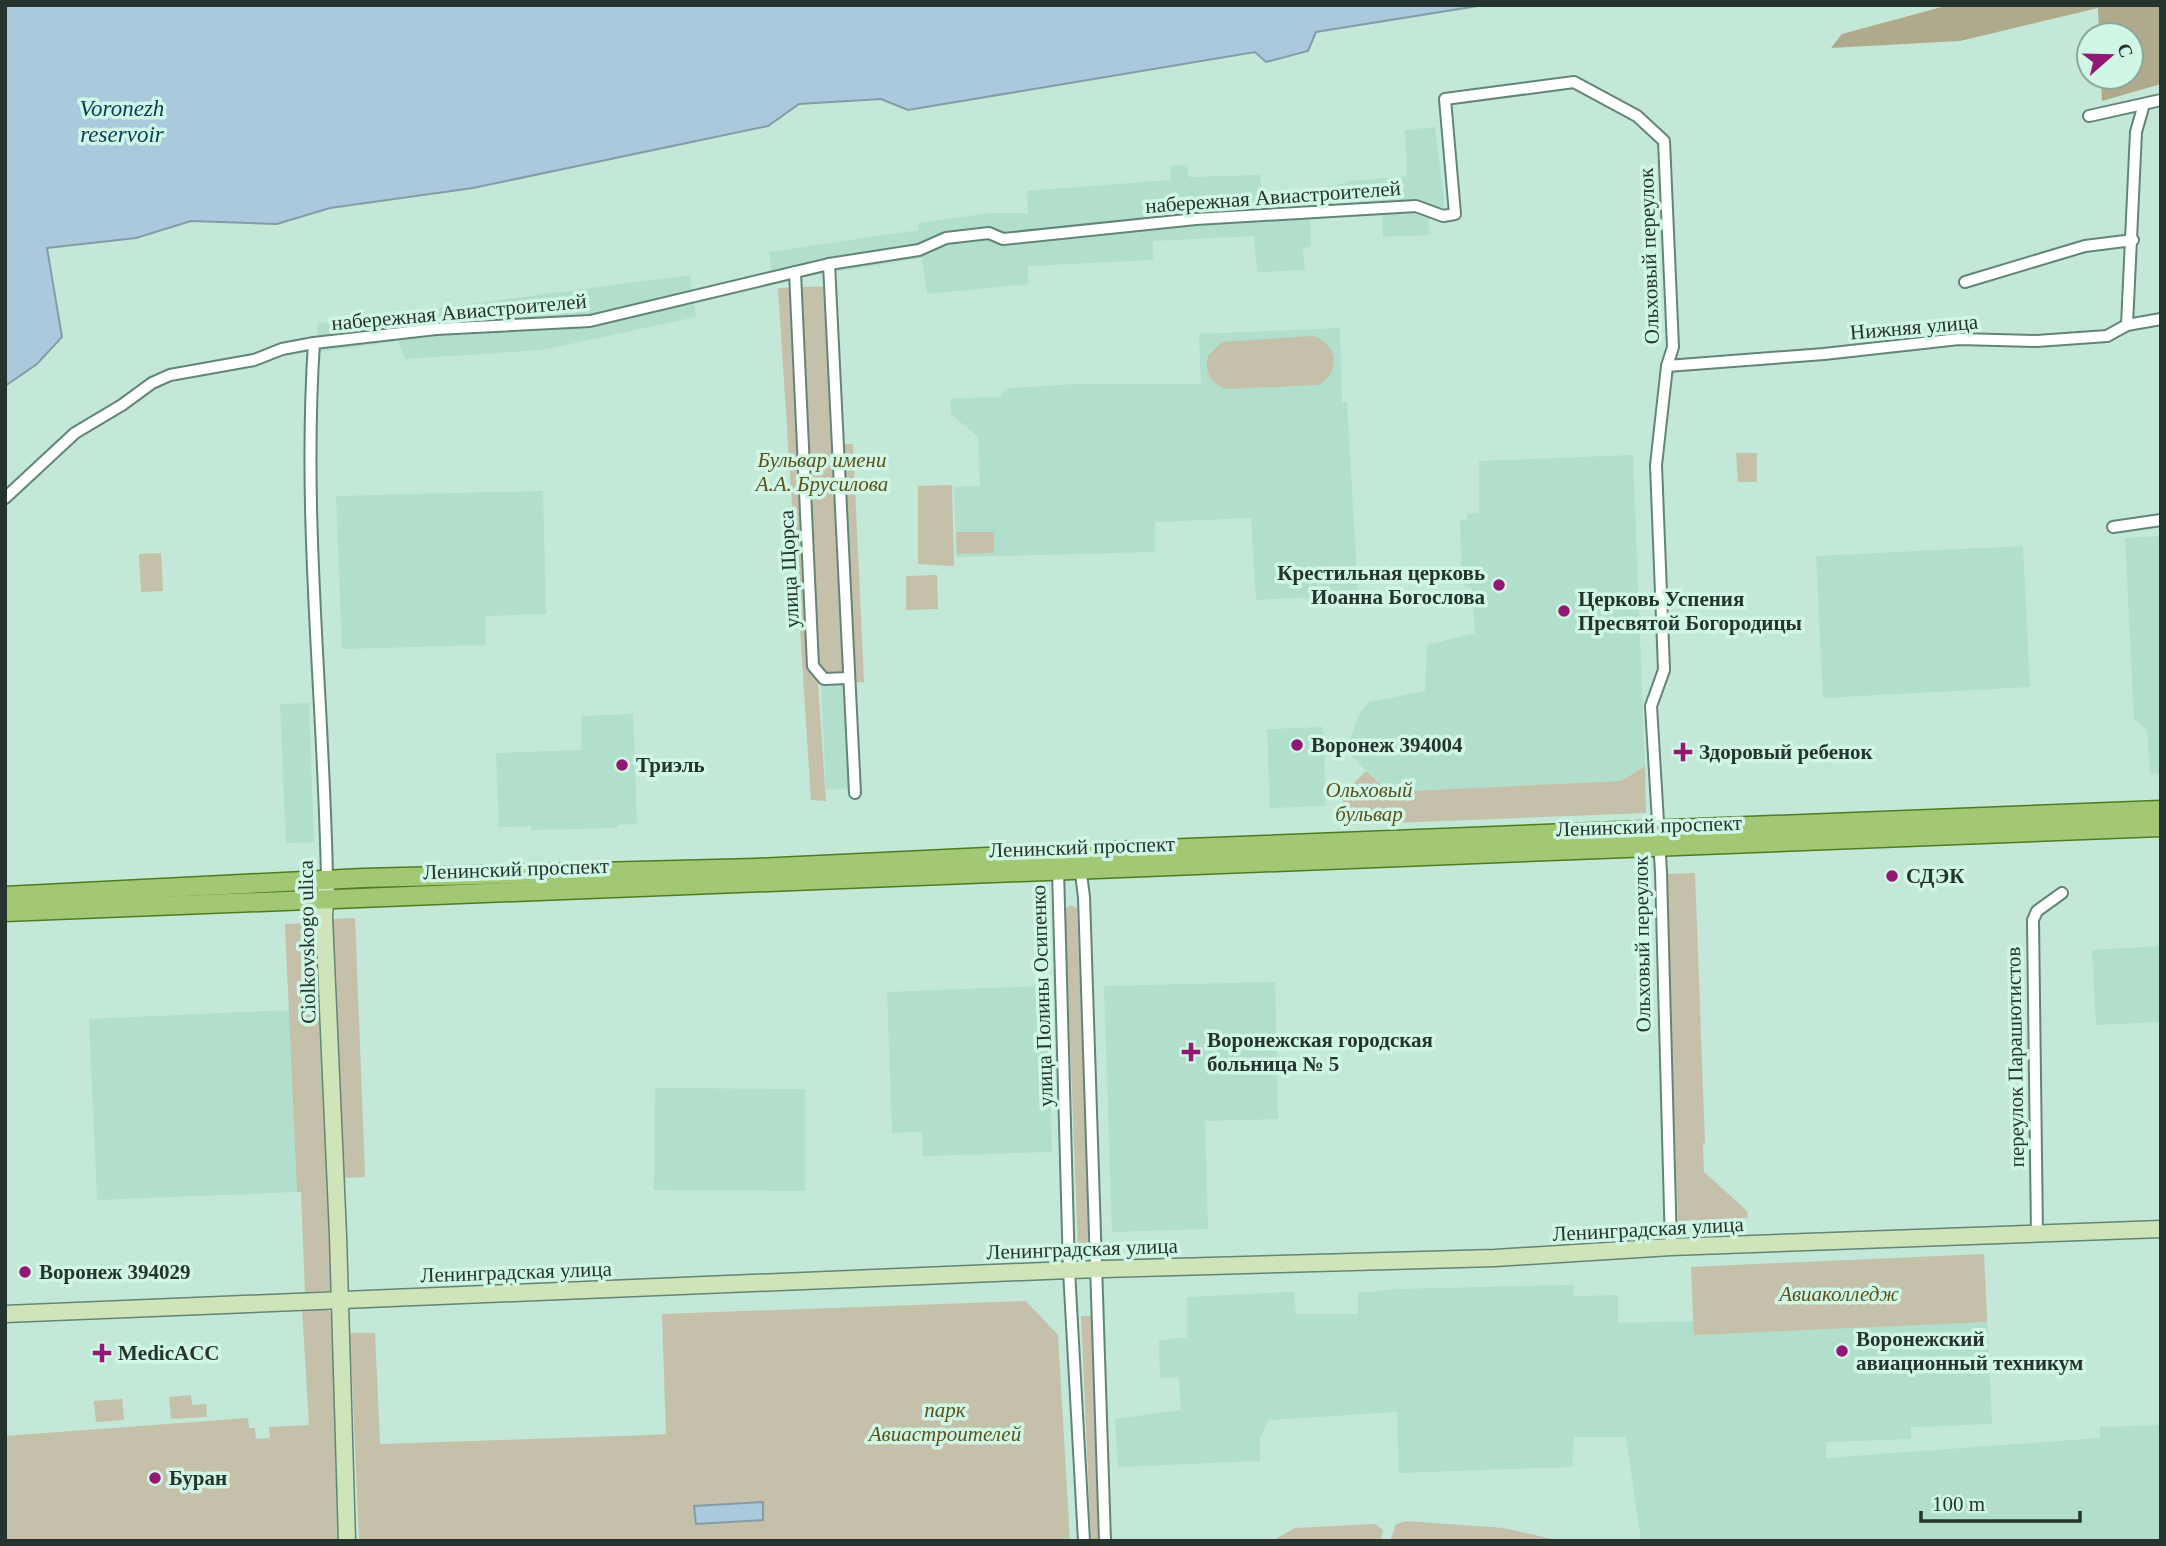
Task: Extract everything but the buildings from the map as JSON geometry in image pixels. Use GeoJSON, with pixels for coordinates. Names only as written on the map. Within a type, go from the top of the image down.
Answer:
{"type":"FeatureCollection","features":[{"type":"Feature","properties":{"kind":"main road","name":"Ленинский проспект"},"geometry":{"type":"LineString","coordinates":[[5,912],[1082,869],[2161,810]]}},
{"type":"Feature","properties":{"kind":"main road","name":"Ленинский проспект"},"geometry":{"type":"LineString","coordinates":[[5,896],[327,880],[755,868],[1071,852],[2161,827]]}},
{"type":"Feature","properties":{"kind":"main road","name":"Ciolkovskogo ulica"},"geometry":{"type":"LineString","coordinates":[[327,880],[325,900],[347,1541]]}},
{"type":"Feature","properties":{"kind":"main road","name":"Ленинградская улица"},"geometry":{"type":"LineString","coordinates":[[5,1314],[1094,1269],[1495,1258],[1671,1247],[2161,1229]]}},
{"type":"Feature","properties":{"kind":"street","name":"набережная Авиастроителей"},"geometry":{"type":"LineString","coordinates":[[5,498],[75,433],[161,378],[254,360],[282,349],[436,329],[590,321],[829,264],[919,250],[946,237],[989,233],[1003,239],[1196,219],[1416,206],[1443,216],[1455,214],[1445,99],[1574,82],[1637,116],[1664,141]]}},
{"type":"Feature","properties":{"kind":"street"},"geometry":{"type":"LineString","coordinates":[[2089,117],[2161,100]]}},
{"type":"Feature","properties":{"kind":"street"},"geometry":{"type":"LineString","coordinates":[[2127,325],[2136,132],[2144,104]]}},
{"type":"Feature","properties":{"kind":"street","name":"Ольховый переулок"},"geometry":{"type":"LineString","coordinates":[[1664,141],[1673,347],[1667,366],[1656,465],[1664,670],[1651,706],[1671,1247]]}},
{"type":"Feature","properties":{"kind":"street"},"geometry":{"type":"LineString","coordinates":[[1965,282],[2085,246],[2133,240]]}},
{"type":"Feature","properties":{"kind":"street"},"geometry":{"type":"LineString","coordinates":[[829,264],[855,793]]}},
{"type":"Feature","properties":{"kind":"street","name":"улица Щорса"},"geometry":{"type":"LineString","coordinates":[[795,272],[813,666],[824,679],[848,678]]}},
{"type":"Feature","properties":{"kind":"street","name":"Нижняя улица"},"geometry":{"type":"LineString","coordinates":[[1667,366],[1959,339],[2037,341],[2107,336],[2127,325],[2161,319]]}},
{"type":"Feature","properties":{"kind":"street","name":"Ciolkovskogo ulica"},"geometry":{"type":"LineString","coordinates":[[314,343],[310,403],[312,520],[327,880]]}},
{"type":"Feature","properties":{"kind":"street"},"geometry":{"type":"LineString","coordinates":[[2113,527],[2161,520]]}},
{"type":"Feature","properties":{"kind":"street"},"geometry":{"type":"LineString","coordinates":[[1071,852],[1082,869]]}},
{"type":"Feature","properties":{"kind":"street","name":"улица Полины Осипенко"},"geometry":{"type":"LineString","coordinates":[[1071,852],[1058,870],[1069,1270],[1084,1541]]}},
{"type":"Feature","properties":{"kind":"street","name":"улица Полины Осипенко"},"geometry":{"type":"LineString","coordinates":[[1082,869],[1105,1541]]}},
{"type":"Feature","properties":{"kind":"street","name":"переулок Парашютистов"},"geometry":{"type":"LineString","coordinates":[[2037,1234],[2033,920],[2036,911],[2062,893]]}},
{"type":"Feature","properties":{"kind":"shaded area"},"geometry":{"type":"Polygon","coordinates":[[[1949,5],[2161,5],[2161,84],[2145,89],[2145,21],[2098,21],[2098,8],[1960,41],[1831,48],[1842,34],[1949,5]]]}},
{"type":"Feature","properties":{"kind":"shaded area"},"geometry":{"type":"Polygon","coordinates":[[[2102,91],[2137,91],[2102,101],[2102,91]]]}},
{"type":"Feature","properties":{"kind":"shaded area"},"geometry":{"type":"Polygon","coordinates":[[[1435,127],[1445,207],[1428,209],[1429,235],[1383,237],[1382,213],[1310,216],[1311,247],[1303,248],[1305,270],[1257,272],[1254,236],[1153,241],[1153,260],[1028,266],[1028,284],[927,294],[922,258],[773,282],[769,252],[919,230],[918,223],[991,213],[1028,213],[1027,191],[1171,180],[1170,166],[1187,165],[1189,177],[1260,175],[1262,197],[1304,195],[1351,181],[1407,176],[1405,130],[1435,127]]]}},
{"type":"Feature","properties":{"kind":"shaded area"},"geometry":{"type":"Polygon","coordinates":[[[690,275],[696,317],[542,350],[405,359],[398,341],[318,352],[317,324],[690,275]]]}},
{"type":"Feature","properties":{"kind":"shaded area"},"geometry":{"type":"Polygon","coordinates":[[[1340,328],[1342,402],[1347,402],[1358,595],[1256,600],[1251,518],[1155,522],[1155,552],[956,557],[954,487],[980,486],[978,437],[951,414],[950,399],[998,397],[1007,388],[1076,384],[1201,384],[1199,334],[1340,328]]]}},
{"type":"Feature","properties":{"kind":"shaded area"},"geometry":{"type":"Polygon","coordinates":[[[1633,455],[1645,766],[1621,781],[1389,792],[1346,751],[1358,717],[1369,702],[1425,691],[1427,645],[1475,633],[1472,589],[1462,583],[1460,520],[1467,520],[1467,514],[1479,513],[1479,461],[1633,455]]]}},
{"type":"Feature","properties":{"kind":"shaded area"},"geometry":{"type":"Polygon","coordinates":[[[543,491],[546,614],[485,616],[486,645],[342,649],[336,496],[543,491]]]}},
{"type":"Feature","properties":{"kind":"shaded area"},"geometry":{"type":"Polygon","coordinates":[[[2161,536],[2161,773],[2150,774],[2147,730],[2134,719],[2125,538],[2161,536]]]}},
{"type":"Feature","properties":{"kind":"shaded area"},"geometry":{"type":"Polygon","coordinates":[[[2023,546],[2030,687],[1823,698],[1816,556],[2023,546]]]}},
{"type":"Feature","properties":{"kind":"shaded area"},"geometry":{"type":"Polygon","coordinates":[[[844,685],[851,789],[826,790],[821,686],[844,685]]]}},
{"type":"Feature","properties":{"kind":"shaded area"},"geometry":{"type":"Polygon","coordinates":[[[309,703],[314,842],[286,843],[280,704],[309,703]]]}},
{"type":"Feature","properties":{"kind":"shaded area"},"geometry":{"type":"Polygon","coordinates":[[[633,714],[637,824],[617,825],[617,828],[531,830],[531,826],[499,827],[496,753],[582,750],[581,716],[633,714]]]}},
{"type":"Feature","properties":{"kind":"shaded area"},"geometry":{"type":"Polygon","coordinates":[[[1323,727],[1326,806],[1270,808],[1267,729],[1323,727]]]}},
{"type":"Feature","properties":{"kind":"shaded area"},"geometry":{"type":"Polygon","coordinates":[[[2161,946],[2161,1022],[2096,1025],[2092,950],[2161,946]]]}},
{"type":"Feature","properties":{"kind":"shaded area","name":"Воронежская городская больница № 5"},"geometry":{"type":"Polygon","coordinates":[[[1275,982],[1278,1119],[1205,1121],[1208,1229],[1112,1232],[1104,986],[1275,982]]]}},
{"type":"Feature","properties":{"kind":"shaded area"},"geometry":{"type":"Polygon","coordinates":[[[1047,986],[1052,1152],[923,1156],[922,1132],[892,1133],[887,992],[1047,986]]]}},
{"type":"Feature","properties":{"kind":"shaded area"},"geometry":{"type":"Polygon","coordinates":[[[289,1010],[297,1192],[97,1200],[89,1019],[289,1010]]]}},
{"type":"Feature","properties":{"kind":"shaded area"},"geometry":{"type":"Polygon","coordinates":[[[655,1088],[805,1089],[805,1191],[654,1190],[655,1088]]]}},
{"type":"Feature","properties":{"kind":"shaded area"},"geometry":{"type":"Polygon","coordinates":[[[1984,1254],[1992,1424],[1911,1427],[1911,1439],[1826,1442],[1826,1458],[2100,1438],[2100,1427],[2161,1425],[2161,1541],[1641,1541],[1626,1437],[1574,1437],[1572,1467],[1399,1473],[1397,1412],[1269,1420],[1260,1438],[1260,1461],[1118,1467],[1115,1419],[1181,1410],[1179,1377],[1160,1378],[1159,1341],[1187,1337],[1187,1297],[1294,1292],[1296,1314],[1358,1314],[1358,1293],[1398,1289],[1573,1285],[1574,1296],[1618,1295],[1618,1323],[1693,1321],[1691,1267],[1984,1254]]]}},
{"type":"Feature","properties":{"kind":"green space","name":"Бульвар имени А.А. Брусилова"},"geometry":{"type":"Polygon","coordinates":[[[834,286],[841,444],[853,444],[864,682],[818,684],[826,801],[811,800],[778,288],[834,286]]]}},
{"type":"Feature","properties":{"kind":"green space"},"geometry":{"type":"Polygon","coordinates":[[[1314,336],[1328,346],[1334,359],[1331,373],[1319,385],[1227,389],[1213,381],[1208,372],[1208,356],[1222,342],[1314,336]]]}},
{"type":"Feature","properties":{"kind":"green space"},"geometry":{"type":"Polygon","coordinates":[[[1736,453],[1757,453],[1757,482],[1738,482],[1736,453]]]}},
{"type":"Feature","properties":{"kind":"green space"},"geometry":{"type":"Polygon","coordinates":[[[952,485],[954,566],[918,564],[918,486],[952,485]]]}},
{"type":"Feature","properties":{"kind":"green space"},"geometry":{"type":"Polygon","coordinates":[[[956,532],[994,532],[994,553],[957,554],[956,532]]]}},
{"type":"Feature","properties":{"kind":"green space"},"geometry":{"type":"Polygon","coordinates":[[[161,553],[163,591],[141,592],[139,554],[161,553]]]}},
{"type":"Feature","properties":{"kind":"green space"},"geometry":{"type":"Polygon","coordinates":[[[937,575],[938,609],[906,610],[906,576],[937,575]]]}},
{"type":"Feature","properties":{"kind":"green space","name":"Ольховый бульвар"},"geometry":{"type":"Polygon","coordinates":[[[1645,766],[1646,813],[1344,825],[1343,794],[1366,771],[1389,792],[1621,781],[1645,766]]]}},
{"type":"Feature","properties":{"kind":"green space"},"geometry":{"type":"Polygon","coordinates":[[[1695,873],[1704,1172],[1747,1211],[1748,1218],[1678,1221],[1665,874],[1695,873]]]}},
{"type":"Feature","properties":{"kind":"green space"},"geometry":{"type":"Polygon","coordinates":[[[1070,905],[1077,908],[1090,1247],[1081,1251],[1078,1248],[1065,910],[1070,905]]]}},
{"type":"Feature","properties":{"kind":"green space"},"geometry":{"type":"Polygon","coordinates":[[[355,918],[365,1177],[340,1178],[330,919],[355,918]]]}},
{"type":"Feature","properties":{"kind":"green space"},"geometry":{"type":"Polygon","coordinates":[[[308,923],[308,928],[317,927],[331,1291],[305,1292],[301,1192],[297,1192],[285,924],[308,923]]]}},
{"type":"Feature","properties":{"kind":"green space","name":"Авиаколледж"},"geometry":{"type":"Polygon","coordinates":[[[1984,1254],[1987,1322],[1694,1335],[1691,1267],[1984,1254]]]}},
{"type":"Feature","properties":{"kind":"green space","name":"парк Авиастроителей"},"geometry":{"type":"Polygon","coordinates":[[[1026,1301],[1058,1335],[1070,1541],[359,1541],[350,1333],[375,1333],[380,1444],[651,1435],[666,1434],[662,1314],[1026,1301]]]}},
{"type":"Feature","properties":{"kind":"green space","name":"Буран"},"geometry":{"type":"Polygon","coordinates":[[[302,1308],[327,1308],[331,1314],[340,1541],[5,1541],[5,1436],[248,1418],[249,1428],[255,1428],[256,1439],[270,1438],[269,1427],[309,1425],[302,1308]]]}},
{"type":"Feature","properties":{"kind":"green space"},"geometry":{"type":"Polygon","coordinates":[[[1081,1316],[1092,1316],[1101,1541],[1091,1541],[1081,1316]]]}},
{"type":"Feature","properties":{"kind":"green space"},"geometry":{"type":"Polygon","coordinates":[[[191,1395],[192,1405],[206,1404],[207,1417],[171,1419],[169,1397],[191,1395]]]}},
{"type":"Feature","properties":{"kind":"green space"},"geometry":{"type":"Polygon","coordinates":[[[122,1399],[124,1420],[96,1422],[94,1401],[122,1399]]]}},
{"type":"Feature","properties":{"kind":"green space"},"geometry":{"type":"Polygon","coordinates":[[[1406,1521],[1504,1528],[1561,1541],[1390,1541],[1396,1524],[1406,1521]]]}},
{"type":"Feature","properties":{"kind":"green space"},"geometry":{"type":"Polygon","coordinates":[[[1375,1524],[1383,1530],[1381,1541],[1272,1541],[1295,1528],[1375,1524]]]}},
{"type":"Feature","properties":{"kind":"water","name":"Voronezh reservoir"},"geometry":{"type":"Polygon","coordinates":[[[5,5],[1484,5],[1316,32],[1308,51],[1266,62],[1255,52],[908,110],[881,99],[799,104],[768,126],[473,188],[330,208],[277,224],[191,221],[136,238],[47,248],[62,337],[37,364],[5,386],[5,5]]]}},
{"type":"Feature","properties":{"kind":"water"},"geometry":{"type":"Polygon","coordinates":[[[763,1502],[763,1520],[696,1524],[694,1506],[763,1502]]]}},
{"type":"Feature","properties":{"kind":"place","name":"Крестильная церковь Иоанна Богослова"},"geometry":{"type":"Point","coordinates":[1499,585]}},
{"type":"Feature","properties":{"kind":"place","name":"Церковь Успения Пресвятой Богородицы"},"geometry":{"type":"Point","coordinates":[1564,611]}},
{"type":"Feature","properties":{"kind":"place","name":"Воронеж 394004"},"geometry":{"type":"Point","coordinates":[1297,745]}},
{"type":"Feature","properties":{"kind":"place","name":"Здоровый ребенок"},"geometry":{"type":"Point","coordinates":[1683,752]}},
{"type":"Feature","properties":{"kind":"place","name":"Триэль"},"geometry":{"type":"Point","coordinates":[622,765]}},
{"type":"Feature","properties":{"kind":"place","name":"СДЭК"},"geometry":{"type":"Point","coordinates":[1892,876]}},
{"type":"Feature","properties":{"kind":"place","name":"Воронежская городская больница № 5"},"geometry":{"type":"Point","coordinates":[1191,1052]}},
{"type":"Feature","properties":{"kind":"place","name":"Воронеж 394029"},"geometry":{"type":"Point","coordinates":[25,1272]}},
{"type":"Feature","properties":{"kind":"place","name":"Воронежский авиационный техникум"},"geometry":{"type":"Point","coordinates":[1842,1351]}},
{"type":"Feature","properties":{"kind":"place","name":"MedicACC"},"geometry":{"type":"Point","coordinates":[102,1353]}},
{"type":"Feature","properties":{"kind":"place","name":"Буран"},"geometry":{"type":"Point","coordinates":[155,1478]}}]}
